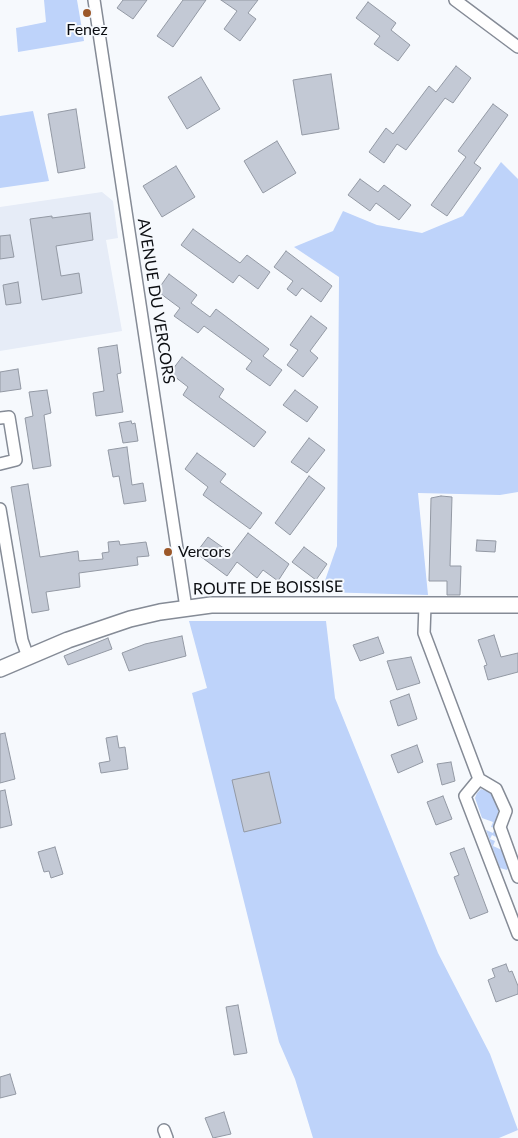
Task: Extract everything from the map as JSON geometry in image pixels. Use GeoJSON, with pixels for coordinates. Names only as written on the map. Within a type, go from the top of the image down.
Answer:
{"type":"FeatureCollection","features":[{"type":"Feature","properties":{"kind":"street","name":"AVENUE DU VERCORS"},"geometry":{"type":"LineString","coordinates":[[94,0],[186,608]]}},
{"type":"Feature","properties":{"kind":"street"},"geometry":{"type":"LineString","coordinates":[[456,0],[518,47]]}},
{"type":"Feature","properties":{"kind":"street"},"geometry":{"type":"LineString","coordinates":[[0,418],[9,417],[16,460],[0,464]]}},
{"type":"Feature","properties":{"kind":"street"},"geometry":{"type":"LineString","coordinates":[[0,509],[22,640],[28,657]]}},
{"type":"Feature","properties":{"kind":"street","name":"ROUTE DE BOISSISE"},"geometry":{"type":"LineString","coordinates":[[0,668],[112,625],[186,608],[211,605],[278,603],[518,605]]}},
{"type":"Feature","properties":{"kind":"street"},"geometry":{"type":"LineString","coordinates":[[425,605],[424,633],[478,779],[496,788],[506,811],[500,827],[518,877]]}},
{"type":"Feature","properties":{"kind":"street"},"geometry":{"type":"LineString","coordinates":[[478,779],[465,796],[518,934]]}},
{"type":"Feature","properties":{"kind":"shaded area"},"geometry":{"type":"Polygon","coordinates":[[[44,0],[77,0],[84,41],[18,52],[16,28],[46,22],[44,0]]]}},
{"type":"Feature","properties":{"kind":"shaded area"},"geometry":{"type":"Polygon","coordinates":[[[33,111],[49,181],[0,188],[0,116],[33,111]]]}},
{"type":"Feature","properties":{"kind":"shaded area"},"geometry":{"type":"Polygon","coordinates":[[[501,162],[518,179],[518,492],[500,495],[418,493],[428,595],[321,592],[337,546],[339,277],[294,247],[333,231],[343,211],[377,225],[422,233],[463,216],[501,162]]]}},
{"type":"Feature","properties":{"kind":"shaded area"},"geometry":{"type":"Polygon","coordinates":[[[102,192],[113,201],[118,238],[106,240],[122,331],[0,351],[0,207],[102,192]]]}},
{"type":"Feature","properties":{"kind":"shaded area"},"geometry":{"type":"Polygon","coordinates":[[[189,621],[326,621],[335,698],[438,953],[490,1054],[518,1130],[499,1138],[313,1138],[295,1079],[279,1042],[192,693],[207,688],[189,621]]]}},
{"type":"Feature","properties":{"kind":"shaded area"},"geometry":{"type":"Polygon","coordinates":[[[481,789],[495,794],[499,807],[496,823],[500,839],[492,835],[490,839],[495,841],[493,846],[504,851],[509,866],[507,870],[500,868],[486,830],[493,833],[495,828],[491,827],[493,822],[482,818],[475,798],[481,789]]]}},
{"type":"Feature","properties":{"kind":"building"},"geometry":{"type":"Polygon","coordinates":[[[123,0],[147,0],[133,19],[117,8],[123,0]]]}},
{"type":"Feature","properties":{"kind":"building"},"geometry":{"type":"Polygon","coordinates":[[[183,0],[206,0],[173,47],[157,36],[183,0]]]}},
{"type":"Feature","properties":{"kind":"building"},"geometry":{"type":"Polygon","coordinates":[[[221,0],[258,0],[248,13],[256,19],[240,41],[224,29],[237,11],[221,0]]]}},
{"type":"Feature","properties":{"kind":"building"},"geometry":{"type":"Polygon","coordinates":[[[368,2],[396,23],[391,30],[410,45],[398,61],[374,44],[380,36],[356,18],[368,2]]]}},
{"type":"Feature","properties":{"kind":"building"},"geometry":{"type":"Polygon","coordinates":[[[456,66],[471,78],[453,103],[445,98],[406,150],[397,144],[384,163],[369,152],[386,128],[393,134],[429,86],[436,92],[456,66]]]}},
{"type":"Feature","properties":{"kind":"building"},"geometry":{"type":"Polygon","coordinates":[[[331,74],[339,129],[302,135],[293,80],[331,74]]]}},
{"type":"Feature","properties":{"kind":"building"},"geometry":{"type":"Polygon","coordinates":[[[201,77],[220,109],[187,129],[168,97],[201,77]]]}},
{"type":"Feature","properties":{"kind":"building"},"geometry":{"type":"Polygon","coordinates":[[[493,104],[508,115],[474,163],[481,168],[447,216],[431,205],[466,157],[458,151],[493,104]]]}},
{"type":"Feature","properties":{"kind":"building"},"geometry":{"type":"Polygon","coordinates":[[[76,109],[85,168],[58,173],[48,114],[76,109]]]}},
{"type":"Feature","properties":{"kind":"building"},"geometry":{"type":"Polygon","coordinates":[[[277,141],[296,173],[263,193],[244,161],[277,141]]]}},
{"type":"Feature","properties":{"kind":"building"},"geometry":{"type":"Polygon","coordinates":[[[176,166],[195,197],[162,217],[143,186],[176,166]]]}},
{"type":"Feature","properties":{"kind":"building"},"geometry":{"type":"Polygon","coordinates":[[[360,179],[378,192],[384,185],[411,205],[399,220],[376,203],[370,211],[348,195],[360,179]]]}},
{"type":"Feature","properties":{"kind":"building"},"geometry":{"type":"Polygon","coordinates":[[[90,213],[93,240],[56,246],[61,276],[79,273],[82,293],[42,300],[30,219],[90,213]]]}},
{"type":"Feature","properties":{"kind":"building"},"geometry":{"type":"Polygon","coordinates":[[[193,229],[240,263],[247,255],[270,272],[258,289],[239,275],[233,283],[181,245],[193,229]]]}},
{"type":"Feature","properties":{"kind":"building"},"geometry":{"type":"Polygon","coordinates":[[[10,235],[14,257],[0,259],[0,236],[10,235]]]}},
{"type":"Feature","properties":{"kind":"building"},"geometry":{"type":"Polygon","coordinates":[[[286,251],[332,286],[321,302],[302,288],[296,296],[287,289],[293,281],[274,267],[286,251]]]}},
{"type":"Feature","properties":{"kind":"building"},"geometry":{"type":"Polygon","coordinates":[[[169,274],[197,295],[191,303],[210,317],[216,309],[269,349],[263,356],[282,370],[270,386],[246,369],[252,361],[204,326],[198,333],[174,316],[180,308],[157,291],[169,274]]]}},
{"type":"Feature","properties":{"kind":"building"},"geometry":{"type":"Polygon","coordinates":[[[18,282],[21,303],[6,305],[3,285],[18,282]]]}},
{"type":"Feature","properties":{"kind":"building"},"geometry":{"type":"Polygon","coordinates":[[[311,316],[327,328],[310,351],[318,358],[303,377],[287,365],[298,350],[290,345],[311,316]]]}},
{"type":"Feature","properties":{"kind":"building"},"geometry":{"type":"Polygon","coordinates":[[[117,345],[121,373],[117,374],[123,412],[96,416],[93,393],[104,391],[98,348],[117,345]]]}},
{"type":"Feature","properties":{"kind":"building"},"geometry":{"type":"Polygon","coordinates":[[[182,357],[224,389],[219,397],[266,432],[254,447],[183,395],[188,387],[170,373],[182,357]]]}},
{"type":"Feature","properties":{"kind":"building"},"geometry":{"type":"Polygon","coordinates":[[[18,369],[21,389],[0,392],[0,372],[18,369]]]}},
{"type":"Feature","properties":{"kind":"building"},"geometry":{"type":"Polygon","coordinates":[[[47,390],[51,413],[44,415],[51,466],[33,469],[25,418],[33,416],[29,392],[47,390]]]}},
{"type":"Feature","properties":{"kind":"building"},"geometry":{"type":"Polygon","coordinates":[[[295,390],[318,407],[307,422],[283,405],[295,390]]]}},
{"type":"Feature","properties":{"kind":"building"},"geometry":{"type":"Polygon","coordinates":[[[131,421],[132,424],[135,423],[138,441],[123,443],[119,423],[131,421]]]}},
{"type":"Feature","properties":{"kind":"building"},"geometry":{"type":"Polygon","coordinates":[[[309,438],[325,450],[307,473],[291,462],[309,438]]]}},
{"type":"Feature","properties":{"kind":"building"},"geometry":{"type":"Polygon","coordinates":[[[127,447],[132,485],[143,483],[146,501],[124,504],[119,476],[113,477],[108,450],[127,447]]]}},
{"type":"Feature","properties":{"kind":"building"},"geometry":{"type":"Polygon","coordinates":[[[197,453],[226,474],[220,482],[262,513],[250,529],[203,495],[208,487],[185,469],[197,453]]]}},
{"type":"Feature","properties":{"kind":"building"},"geometry":{"type":"Polygon","coordinates":[[[309,476],[325,488],[290,535],[275,523],[309,476]]]}},
{"type":"Feature","properties":{"kind":"building"},"geometry":{"type":"Polygon","coordinates":[[[28,484],[40,557],[78,551],[79,561],[103,559],[102,553],[109,552],[108,542],[119,541],[120,545],[146,542],[149,556],[137,557],[138,565],[79,573],[80,587],[46,592],[49,610],[32,613],[11,487],[28,484]]]}},
{"type":"Feature","properties":{"kind":"building"},"geometry":{"type":"Polygon","coordinates":[[[441,496],[452,497],[450,566],[461,566],[460,595],[447,595],[447,581],[429,581],[431,498],[441,496]]]}},
{"type":"Feature","properties":{"kind":"building"},"geometry":{"type":"Polygon","coordinates":[[[248,533],[289,564],[278,581],[263,570],[257,578],[237,562],[227,576],[196,553],[208,537],[232,554],[248,533]]]}},
{"type":"Feature","properties":{"kind":"building"},"geometry":{"type":"Polygon","coordinates":[[[477,540],[496,541],[495,552],[476,551],[477,540]]]}},
{"type":"Feature","properties":{"kind":"building"},"geometry":{"type":"Polygon","coordinates":[[[304,547],[327,564],[316,580],[292,562],[304,547]]]}},
{"type":"Feature","properties":{"kind":"building"},"geometry":{"type":"Polygon","coordinates":[[[494,635],[501,657],[518,653],[518,672],[488,680],[484,666],[487,665],[478,640],[494,635]]]}},
{"type":"Feature","properties":{"kind":"building"},"geometry":{"type":"Polygon","coordinates":[[[182,636],[186,656],[129,671],[122,653],[145,644],[182,636]]]}},
{"type":"Feature","properties":{"kind":"building"},"geometry":{"type":"Polygon","coordinates":[[[378,637],[384,653],[360,661],[353,645],[378,637]]]}},
{"type":"Feature","properties":{"kind":"building"},"geometry":{"type":"Polygon","coordinates":[[[108,638],[112,649],[68,665],[64,656],[108,638]]]}},
{"type":"Feature","properties":{"kind":"building"},"geometry":{"type":"Polygon","coordinates":[[[411,657],[420,683],[397,690],[387,661],[411,657]]]}},
{"type":"Feature","properties":{"kind":"building"},"geometry":{"type":"Polygon","coordinates":[[[409,694],[417,719],[398,726],[390,701],[409,694]]]}},
{"type":"Feature","properties":{"kind":"building"},"geometry":{"type":"Polygon","coordinates":[[[5,733],[15,779],[0,783],[0,734],[5,733]]]}},
{"type":"Feature","properties":{"kind":"building"},"geometry":{"type":"Polygon","coordinates":[[[117,736],[119,748],[125,747],[128,769],[101,773],[99,763],[110,761],[106,738],[117,736]]]}},
{"type":"Feature","properties":{"kind":"building"},"geometry":{"type":"Polygon","coordinates":[[[417,745],[423,762],[398,773],[391,755],[417,745]]]}},
{"type":"Feature","properties":{"kind":"building"},"geometry":{"type":"Polygon","coordinates":[[[451,762],[455,781],[442,785],[437,764],[451,762]]]}},
{"type":"Feature","properties":{"kind":"building"},"geometry":{"type":"Polygon","coordinates":[[[269,772],[281,823],[244,832],[232,780],[269,772]]]}},
{"type":"Feature","properties":{"kind":"building"},"geometry":{"type":"Polygon","coordinates":[[[5,790],[12,825],[0,828],[0,791],[5,790]]]}},
{"type":"Feature","properties":{"kind":"building"},"geometry":{"type":"Polygon","coordinates":[[[443,796],[452,819],[436,825],[427,802],[443,796]]]}},
{"type":"Feature","properties":{"kind":"building"},"geometry":{"type":"Polygon","coordinates":[[[55,847],[63,874],[51,878],[49,871],[44,872],[38,852],[55,847]]]}},
{"type":"Feature","properties":{"kind":"building"},"geometry":{"type":"Polygon","coordinates":[[[464,848],[488,912],[470,919],[454,877],[459,875],[450,853],[464,848]]]}},
{"type":"Feature","properties":{"kind":"building"},"geometry":{"type":"Polygon","coordinates":[[[506,964],[509,972],[512,971],[518,986],[518,994],[496,1002],[488,980],[495,977],[492,969],[506,964]]]}},
{"type":"Feature","properties":{"kind":"building"},"geometry":{"type":"Polygon","coordinates":[[[238,1005],[247,1053],[234,1055],[226,1007],[238,1005]]]}},
{"type":"Feature","properties":{"kind":"building"},"geometry":{"type":"Polygon","coordinates":[[[10,1074],[16,1094],[0,1098],[0,1077],[10,1074]]]}},
{"type":"Feature","properties":{"kind":"building"},"geometry":{"type":"Polygon","coordinates":[[[224,1112],[231,1134],[213,1138],[205,1118],[224,1112]]]}},
{"type":"Feature","properties":{"kind":"place","name":"Fenez"},"geometry":{"type":"Point","coordinates":[87,13]}},
{"type":"Feature","properties":{"kind":"place","name":"Vercors"},"geometry":{"type":"Point","coordinates":[168,552]}}]}
